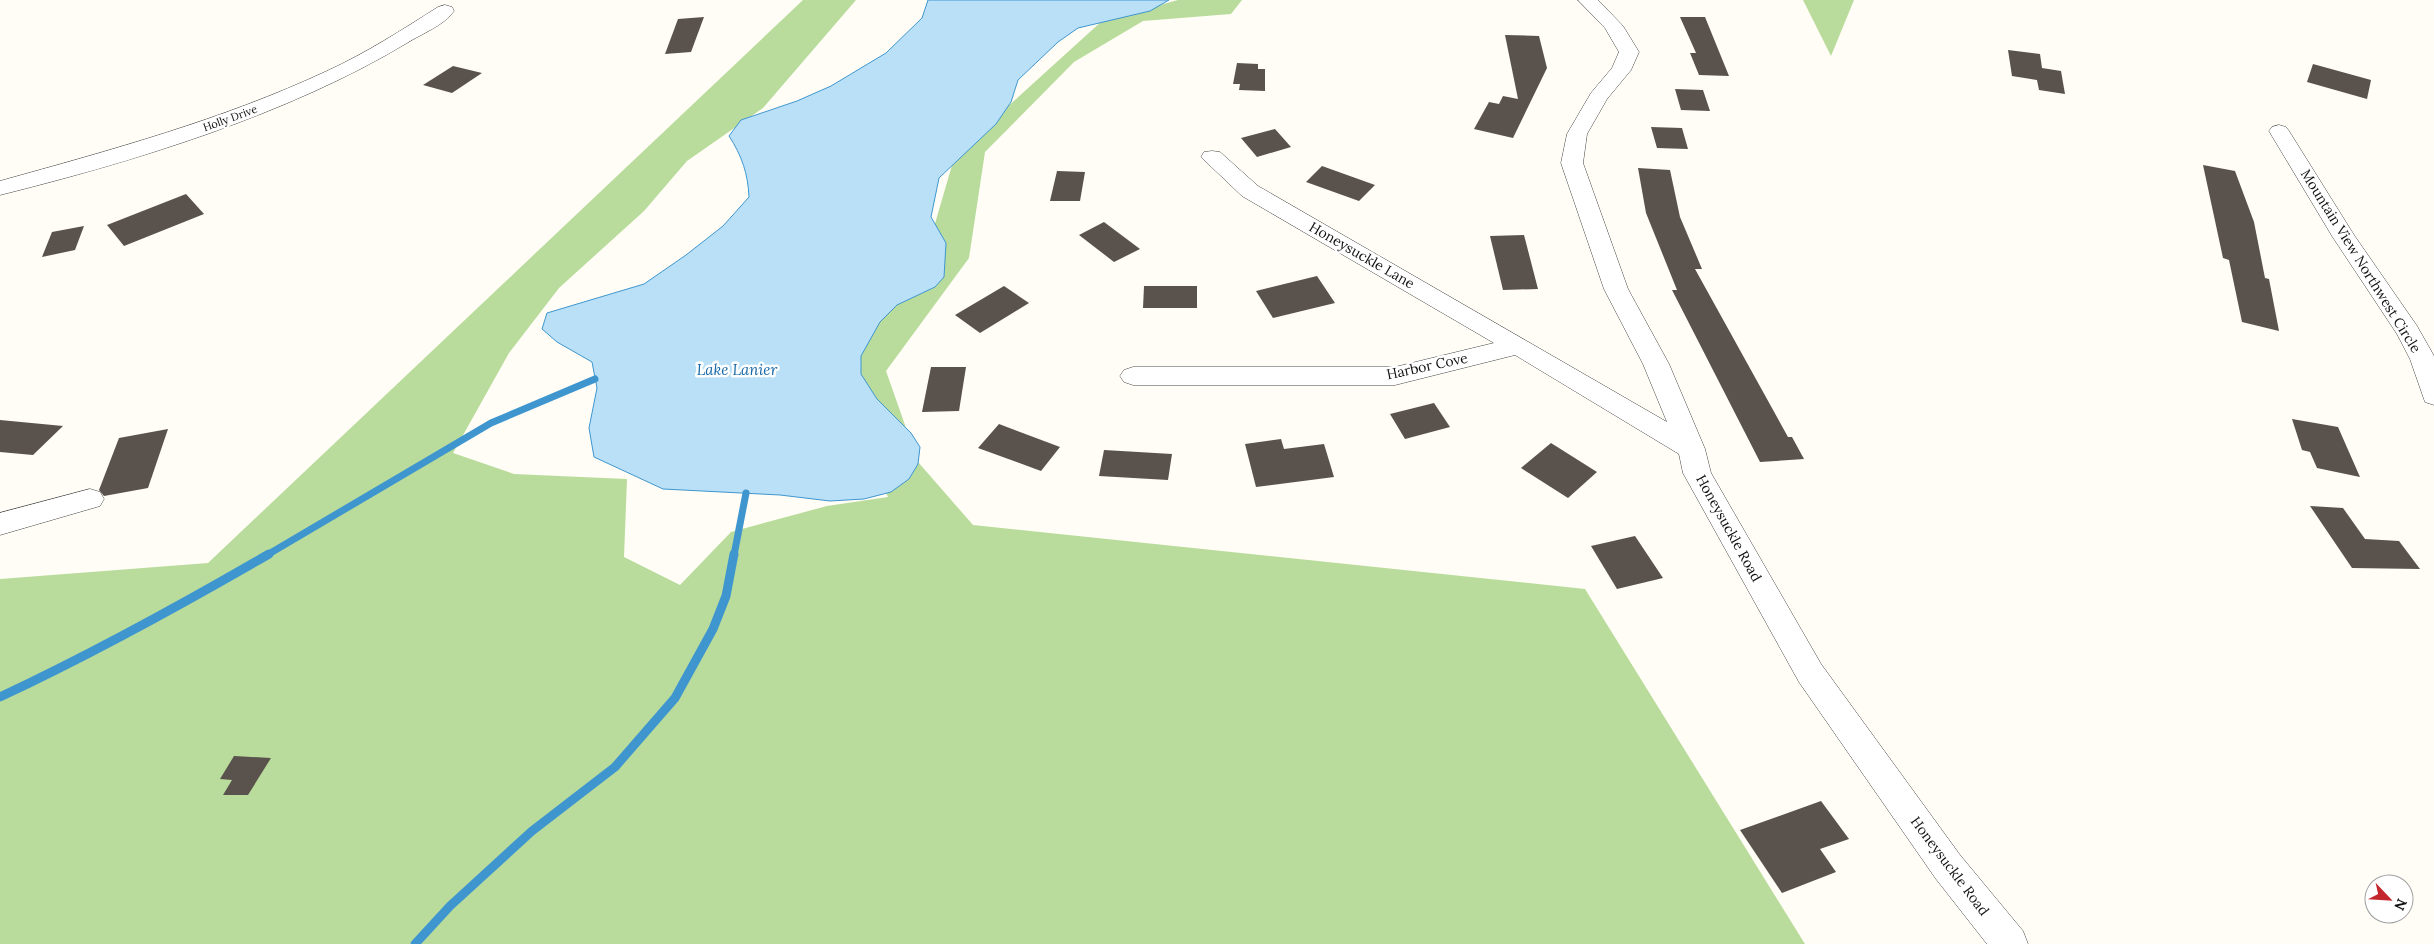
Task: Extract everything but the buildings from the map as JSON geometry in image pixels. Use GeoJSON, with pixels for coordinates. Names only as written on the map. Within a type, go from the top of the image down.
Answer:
{"type":"FeatureCollection","features":[{"type":"Feature","properties":{"kind":"street","name":"Honeysuckle Road"},"geometry":{"type":"LineString","coordinates":[[1586,0],[1604,15],[1622,37],[1629,52],[1621,70],[1598,97],[1577,134],[1572,164],[1616,289],[1656,364],[1691,448],[1697,473],[1810,673],[1948,867],[2010,944]]}},
{"type":"Feature","properties":{"kind":"street","name":"Holly Drive"},"geometry":{"type":"LineString","coordinates":[[0,188],[155,143],[258,108],[375,54],[445,11]]}},
{"type":"Feature","properties":{"kind":"street","name":"Mountain View Northwest Circle"},"geometry":{"type":"LineString","coordinates":[[2279,131],[2343,236],[2408,332],[2423,359],[2434,396]]}},
{"type":"Feature","properties":{"kind":"street","name":"Honeysuckle Lane"},"geometry":{"type":"LineString","coordinates":[[1212,157],[1250,191],[1518,346]]}},
{"type":"Feature","properties":{"kind":"street"},"geometry":{"type":"LineString","coordinates":[[1518,346],[1691,448]]}},
{"type":"Feature","properties":{"kind":"street","name":"Harbor Cove"},"geometry":{"type":"LineString","coordinates":[[1133,376],[1395,376],[1518,346]]}},
{"type":"Feature","properties":{"kind":"street"},"geometry":{"type":"LineString","coordinates":[[0,524],[90,499]]}},
{"type":"Feature","properties":{"kind":"green space"},"geometry":{"type":"Polygon","coordinates":[[[803,0],[856,0],[763,108],[687,161],[644,211],[559,288],[509,353],[453,453],[514,474],[627,479],[624,557],[680,585],[731,532],[827,506],[888,497],[847,413],[860,314],[918,282],[957,148],[1005,109],[1102,21],[1178,0],[1242,0],[1231,14],[1143,21],[1074,62],[985,152],[969,258],[886,371],[918,462],[973,525],[1585,589],[1805,944],[0,944],[0,579],[208,563],[803,0]]]}},
{"type":"Feature","properties":{"kind":"green space"},"geometry":{"type":"Polygon","coordinates":[[[1803,0],[1854,0],[1831,56],[1803,0]]]}},
{"type":"Feature","properties":{"kind":"water","name":"Lake Lanier"},"geometry":{"type":"Polygon","coordinates":[[[928,0],[1169,0],[1150,11],[1078,28],[1058,42],[1018,80],[1011,102],[996,124],[939,178],[931,217],[946,243],[944,277],[935,287],[897,305],[880,322],[861,356],[861,374],[877,399],[911,433],[920,447],[918,464],[909,479],[891,492],[864,499],[830,501],[780,495],[663,489],[594,457],[589,428],[597,388],[592,362],[557,342],[542,329],[547,313],[644,284],[723,226],[749,197],[744,165],[729,136],[741,120],[797,101],[831,86],[886,53],[922,18],[928,0]]]}},
{"type":"Feature","properties":{"kind":"waterway"},"geometry":{"type":"LineString","coordinates":[[267,555],[491,423],[595,379]]}},
{"type":"Feature","properties":{"kind":"waterway"},"geometry":{"type":"LineString","coordinates":[[734,555],[746,493]]}},
{"type":"Feature","properties":{"kind":"waterway"},"geometry":{"type":"LineString","coordinates":[[0,697],[136,628],[269,554]]}},
{"type":"Feature","properties":{"kind":"waterway"},"geometry":{"type":"LineString","coordinates":[[415,944],[450,906],[532,831],[615,767],[675,698],[713,629],[726,596],[734,554]]}}]}
